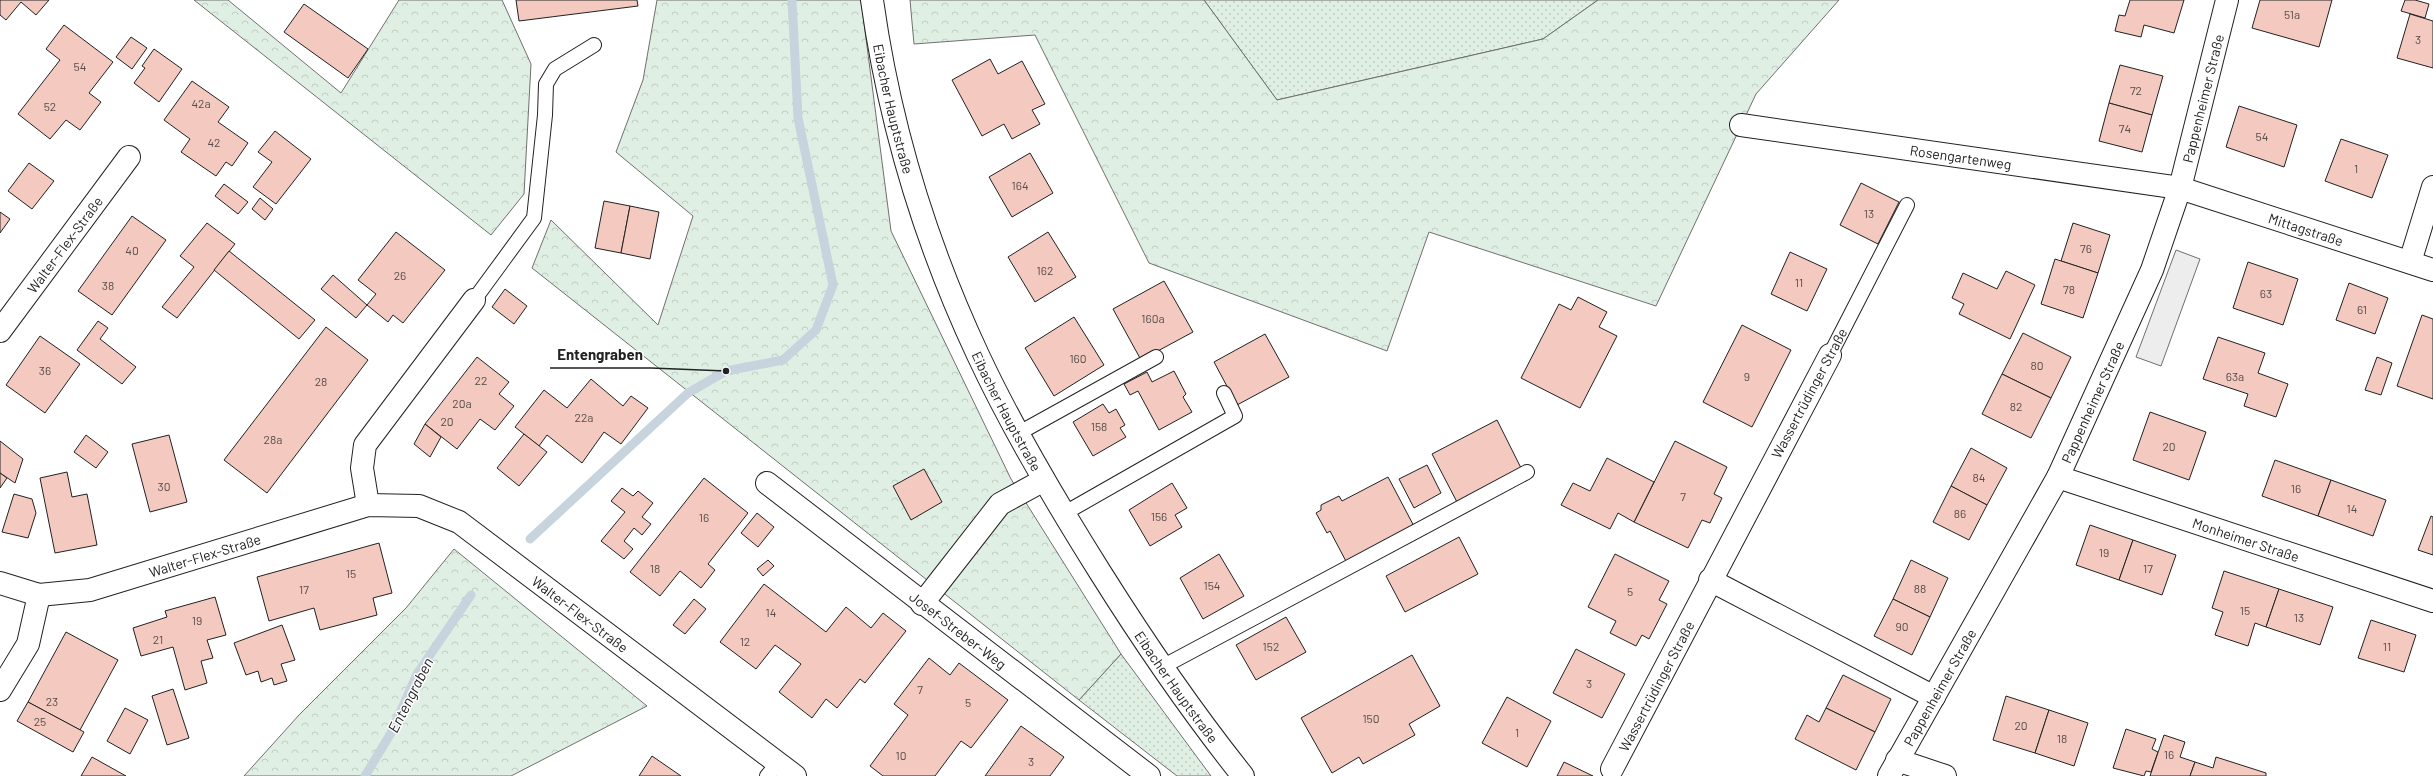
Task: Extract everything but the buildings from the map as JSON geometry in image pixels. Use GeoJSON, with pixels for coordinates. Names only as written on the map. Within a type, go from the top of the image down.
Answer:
{"type":"FeatureCollection","features":[{"type":"Feature","properties":{"kind":"street","name":"Eibacher Hauptstraße"},"geometry":{"type":"LineString","coordinates":[[872,0],[877,38],[902,145],[918,198],[943,269],[978,356],[1063,514],[1162,666],[1243,776]]}},
{"type":"Feature","properties":{"kind":"street","name":"Pappenheimer Straße"},"geometry":{"type":"LineString","coordinates":[[1893,768],[2058,477],[2152,270],[2180,188],[2227,0]]}},
{"type":"Feature","properties":{"kind":"street","name":"Rosengartenweg"},"geometry":{"type":"LineString","coordinates":[[1741,125],[2180,188]]}},
{"type":"Feature","properties":{"kind":"street","name":"Walter-Flex-Straße"},"geometry":{"type":"LineString","coordinates":[[0,331],[129,157]]}},
{"type":"Feature","properties":{"kind":"street"},"geometry":{"type":"LineString","coordinates":[[2410,262],[2433,186]]}},
{"type":"Feature","properties":{"kind":"street","name":"Mittagstraße"},"geometry":{"type":"LineString","coordinates":[[2180,188],[2433,270]]}},
{"type":"Feature","properties":{"kind":"street"},"geometry":{"type":"LineString","coordinates":[[368,505],[362,468],[365,445],[474,300]]}},
{"type":"Feature","properties":{"kind":"street","name":"Wassertrüdinger Straße"},"geometry":{"type":"LineString","coordinates":[[1612,769],[1710,580],[1830,355]]}},
{"type":"Feature","properties":{"kind":"street","name":"Monheimer Straße"},"geometry":{"type":"LineString","coordinates":[[2058,477],[2433,601]]}},
{"type":"Feature","properties":{"kind":"street"},"geometry":{"type":"LineString","coordinates":[[922,604],[1000,504],[1044,480]]}},
{"type":"Feature","properties":{"kind":"street","name":"Josef-Streber-Weg"},"geometry":{"type":"LineString","coordinates":[[767,483],[922,604],[1148,776]]}},
{"type":"Feature","properties":{"kind":"street","name":"Walter-Flex-Straße"},"geometry":{"type":"LineString","coordinates":[[0,583],[39,595],[90,590],[368,505],[419,506],[459,522],[773,769],[795,776]]}},
{"type":"Feature","properties":{"kind":"street"},"geometry":{"type":"LineString","coordinates":[[1710,580],[1934,696]]}},
{"type":"Feature","properties":{"kind":"street"},"geometry":{"type":"LineString","coordinates":[[0,690],[28,644],[39,595]]}},
{"type":"Feature","properties":{"kind":"street"},"geometry":{"type":"LineString","coordinates":[[1893,768],[1945,776]]}},
{"type":"Feature","properties":{"kind":"lane"},"geometry":{"type":"LineString","coordinates":[[474,300],[534,218],[545,115],[546,84],[556,69],[594,45]]}},
{"type":"Feature","properties":{"kind":"lane","name":"Wassertrüdinger Straße"},"geometry":{"type":"LineString","coordinates":[[1830,355],[1907,205]]}},
{"type":"Feature","properties":{"kind":"lane"},"geometry":{"type":"LineString","coordinates":[[1019,433],[1156,357]]}},
{"type":"Feature","properties":{"kind":"lane"},"geometry":{"type":"LineString","coordinates":[[1063,514],[1235,416],[1224,393]]}},
{"type":"Feature","properties":{"kind":"lane"},"geometry":{"type":"LineString","coordinates":[[1162,666],[1527,472]]}},
{"type":"Feature","properties":{"kind":"green space"},"geometry":{"type":"Polygon","coordinates":[[[194,0],[228,0],[341,93],[399,0],[502,0],[531,64],[524,194],[491,235],[194,0]]]}},
{"type":"Feature","properties":{"kind":"green space"},"geometry":{"type":"Polygon","coordinates":[[[657,0],[861,0],[891,231],[1011,479],[1121,654],[1079,700],[532,268],[551,220],[658,325],[693,216],[616,152],[643,80],[657,0]]]}},
{"type":"Feature","properties":{"kind":"green space"},"geometry":{"type":"Polygon","coordinates":[[[910,0],[1204,0],[1277,100],[1543,39],[1598,0],[1839,0],[1756,94],[1656,306],[1429,232],[1387,351],[1149,263],[1035,35],[914,44],[910,0]]]}},
{"type":"Feature","properties":{"kind":"green space"},"geometry":{"type":"Polygon","coordinates":[[[1204,0],[1598,0],[1543,39],[1277,100],[1204,0]]]}},
{"type":"Feature","properties":{"kind":"green space"},"geometry":{"type":"Polygon","coordinates":[[[454,549],[647,706],[511,776],[244,776],[299,715],[406,608],[454,549]]]}},
{"type":"Feature","properties":{"kind":"green space"},"geometry":{"type":"Polygon","coordinates":[[[1121,654],[1211,776],[1177,776],[1079,700],[1121,654]]]}},
{"type":"Feature","properties":{"kind":"shaded area"},"geometry":{"type":"Polygon","coordinates":[[[2176,250],[2200,259],[2161,366],[2136,357],[2176,250]]]}},
{"type":"Feature","properties":{"kind":"waterway","name":"Entengraben"},"geometry":{"type":"LineString","coordinates":[[530,539],[688,393],[726,371],[783,360],[816,330],[833,285],[798,118],[792,0]]}},
{"type":"Feature","properties":{"kind":"waterway","name":"Entengraben"},"geometry":{"type":"LineString","coordinates":[[365,776],[391,733],[417,674],[471,595]]}},
{"type":"Feature","properties":{"kind":"place","name":"Entengraben"},"geometry":{"type":"Point","coordinates":[726,371]}}]}
